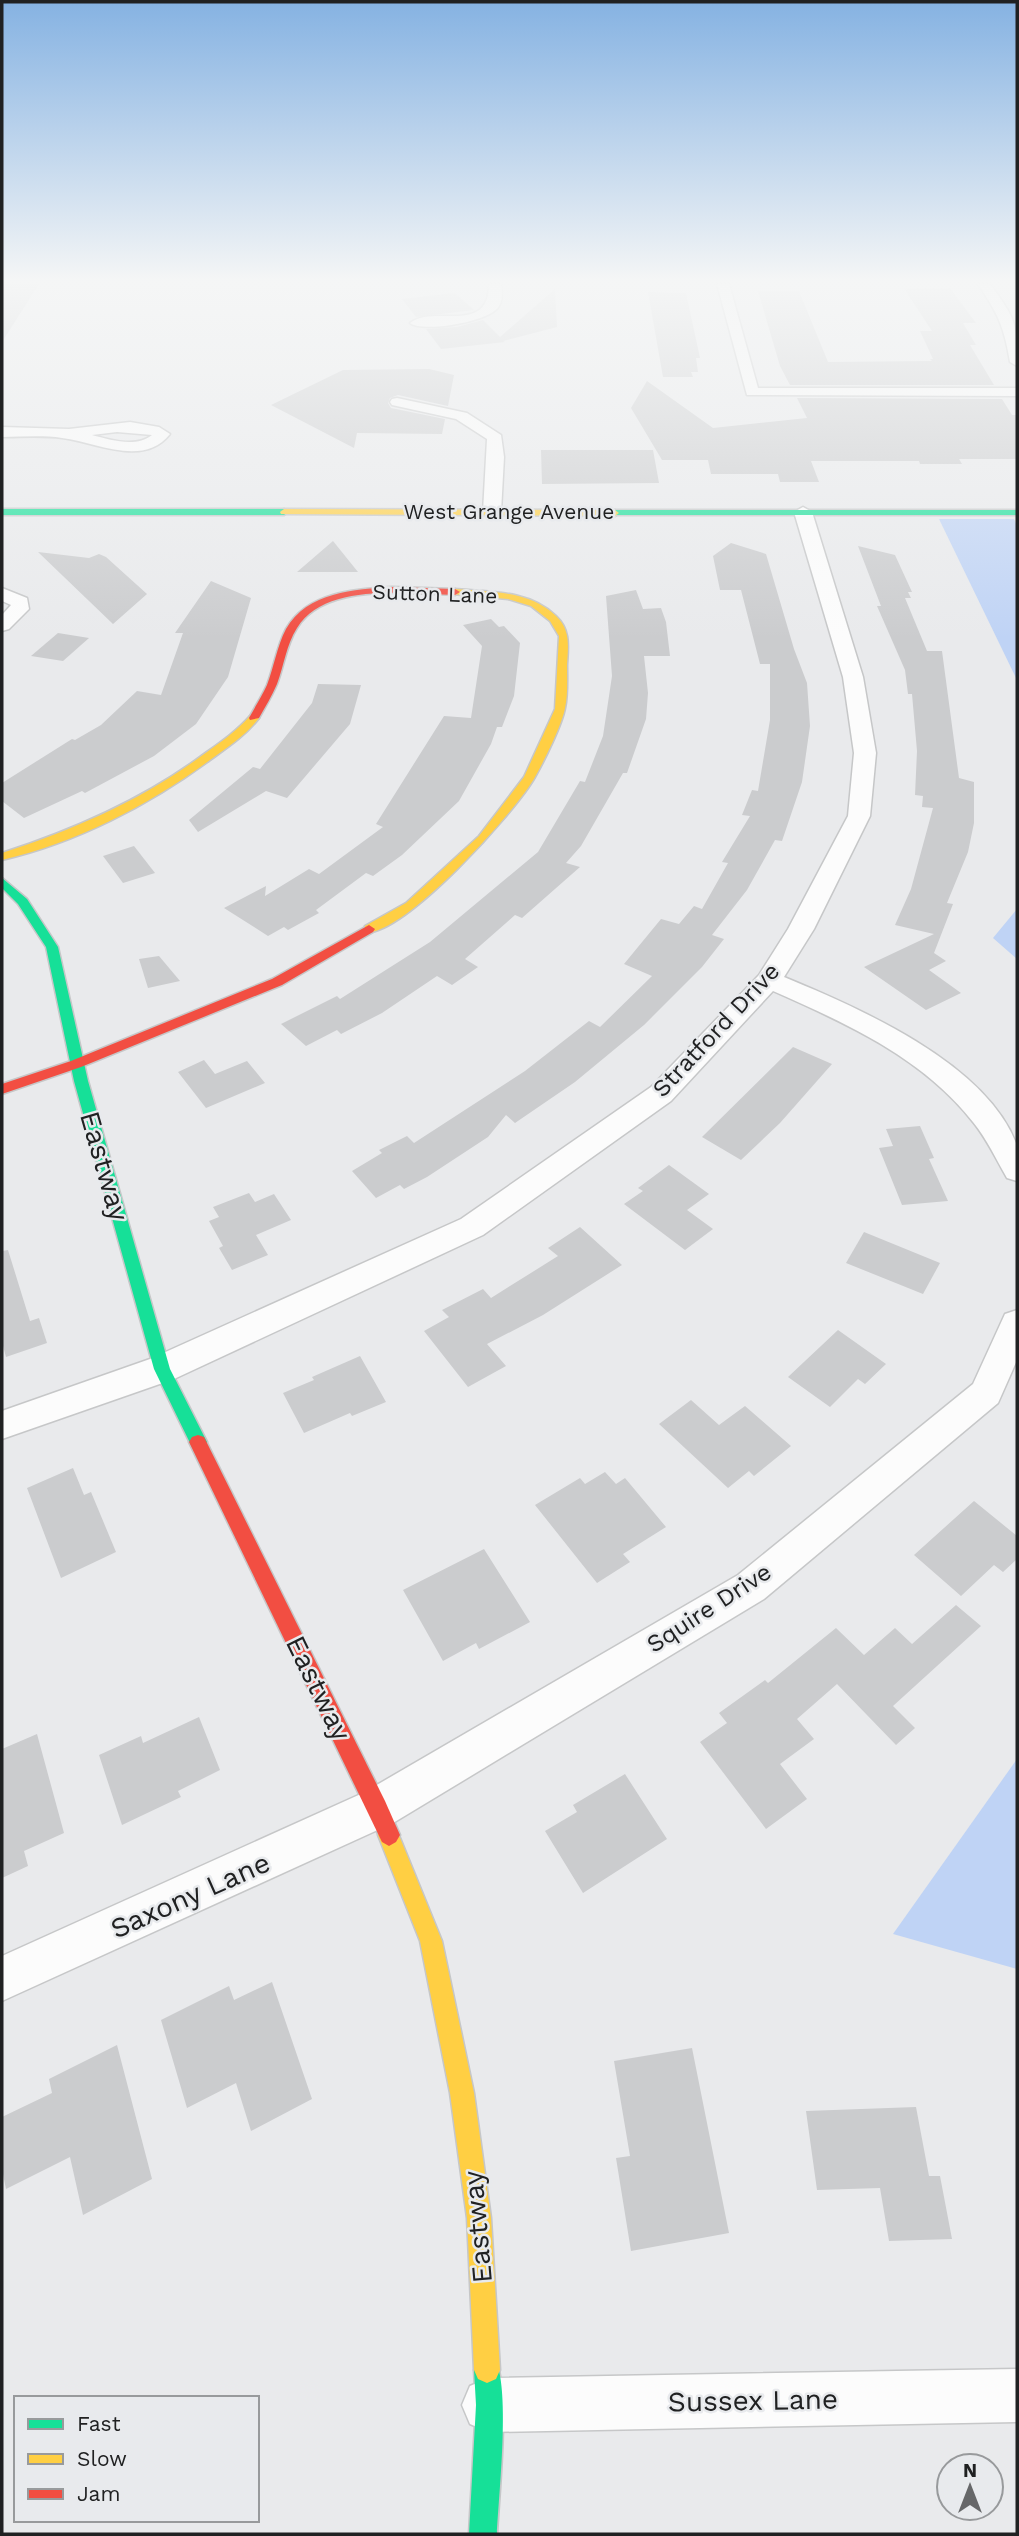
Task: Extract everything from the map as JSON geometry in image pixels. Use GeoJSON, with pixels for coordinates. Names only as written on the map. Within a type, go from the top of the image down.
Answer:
{"type":"FeatureCollection","features":[{"type":"Feature","properties":{"kind":"street"},"geometry":{"type":"LineString","coordinates":[[399,402],[447,410],[471,418],[495,438],[492,512]]}},
{"type":"Feature","properties":{"kind":"street"},"geometry":{"type":"LineString","coordinates":[[2,432],[69,434]]}},
{"type":"Feature","properties":{"kind":"street","name":"West Grange Avenue"},"geometry":{"type":"LineString","coordinates":[[2,512],[1017,513]]}},
{"type":"Feature","properties":{"kind":"street","name":"Stratford Drive"},"geometry":{"type":"LineString","coordinates":[[2,1425],[162,1369],[472,1227],[661,1094],[769,980],[801,929],[859,816],[865,752],[853,677],[803,512]]}},
{"type":"Feature","properties":{"kind":"street","name":"Sutton Lane"},"geometry":{"type":"LineString","coordinates":[[2,858],[54,841],[119,813],[177,781],[220,748],[252,721],[270,689],[294,624],[314,607],[332,598],[363,592],[480,592],[509,596],[534,604],[554,619],[564,636],[560,709],[529,778],[483,838],[410,906],[277,982],[76,1064],[2,1089]]}},
{"type":"Feature","properties":{"kind":"street"},"geometry":{"type":"LineString","coordinates":[[2,594],[20,602],[20,610],[2,625]]}},
{"type":"Feature","properties":{"kind":"street","name":"Eastway"},"geometry":{"type":"LineString","coordinates":[[2,882],[23,902],[52,947],[76,1064],[162,1369],[378,1808],[431,1941],[462,2093],[479,2218],[489,2405],[483,2534]]}},
{"type":"Feature","properties":{"kind":"street"},"geometry":{"type":"LineString","coordinates":[[769,980],[864,1021],[930,1063],[981,1112],[1017,1170]]}},
{"type":"Feature","properties":{"kind":"street","name":"Squire Drive"},"geometry":{"type":"LineString","coordinates":[[378,1808],[751,1587],[986,1393],[1017,1323]]}},
{"type":"Feature","properties":{"kind":"street","name":"Saxony Lane"},"geometry":{"type":"LineString","coordinates":[[2,1979],[378,1808]]}},
{"type":"Feature","properties":{"kind":"street","name":"Sussex Lane"},"geometry":{"type":"LineString","coordinates":[[489,2405],[1017,2395]]}},
{"type":"Feature","properties":{"kind":"shaded area"},"geometry":{"type":"Polygon","coordinates":[[[939,519],[1014,519],[1017,526],[1017,680],[939,519]]]}},
{"type":"Feature","properties":{"kind":"shaded area"},"geometry":{"type":"Polygon","coordinates":[[[1017,909],[1017,959],[993,938],[1017,909]]]}},
{"type":"Feature","properties":{"kind":"shaded area"},"geometry":{"type":"Polygon","coordinates":[[[1017,1759],[1017,1969],[893,1934],[1017,1759]]]}},
{"type":"Feature","properties":{"kind":"building"},"geometry":{"type":"Polygon","coordinates":[[[276,402],[388,402],[391,408],[445,419],[442,434],[357,433],[354,448],[271,405],[276,402]]]}},
{"type":"Feature","properties":{"kind":"building"},"geometry":{"type":"Polygon","coordinates":[[[431,402],[449,402],[448,406],[431,402]]]}},
{"type":"Feature","properties":{"kind":"building"},"geometry":{"type":"Polygon","coordinates":[[[634,402],[677,402],[713,428],[807,418],[799,402],[1004,402],[1012,415],[1017,415],[1017,459],[959,459],[962,464],[920,464],[919,461],[811,461],[819,482],[780,482],[778,474],[711,474],[708,460],[662,460],[631,408],[634,402]]]}},
{"type":"Feature","properties":{"kind":"building"},"geometry":{"type":"Polygon","coordinates":[[[541,450],[653,450],[659,483],[542,484],[541,450]]]}},
{"type":"Feature","properties":{"kind":"building"},"geometry":{"type":"Polygon","coordinates":[[[333,541],[358,572],[297,572],[333,541]]]}},
{"type":"Feature","properties":{"kind":"building"},"geometry":{"type":"Polygon","coordinates":[[[731,543],[766,554],[807,683],[810,726],[802,782],[782,841],[775,840],[747,890],[712,935],[724,939],[702,967],[644,1025],[575,1082],[515,1123],[506,1115],[488,1137],[427,1177],[404,1189],[400,1185],[376,1198],[352,1171],[382,1153],[379,1150],[407,1136],[414,1143],[525,1071],[589,1021],[600,1027],[652,976],[624,964],[661,919],[679,924],[694,906],[702,909],[728,863],[722,862],[750,816],[742,815],[752,790],[758,791],[770,720],[770,664],[760,664],[741,590],[720,590],[713,556],[731,543]]]}},
{"type":"Feature","properties":{"kind":"building"},"geometry":{"type":"Polygon","coordinates":[[[858,546],[895,555],[912,592],[908,592],[911,598],[905,598],[927,651],[942,651],[959,778],[974,782],[974,823],[968,852],[947,903],[953,904],[934,953],[946,961],[929,970],[961,993],[926,1010],[864,967],[934,934],[895,925],[911,889],[933,808],[922,807],[923,796],[915,795],[917,751],[912,694],[908,694],[905,670],[877,606],[881,606],[858,546]]]}},
{"type":"Feature","properties":{"kind":"building"},"geometry":{"type":"Polygon","coordinates":[[[38,552],[89,558],[99,554],[106,557],[147,594],[113,624],[38,552]]]}},
{"type":"Feature","properties":{"kind":"building"},"geometry":{"type":"Polygon","coordinates":[[[211,581],[251,598],[228,677],[196,724],[154,756],[85,793],[82,791],[24,818],[2,801],[2,783],[72,739],[75,740],[101,725],[137,691],[161,695],[183,633],[175,633],[211,581]]]}},
{"type":"Feature","properties":{"kind":"building"},"geometry":{"type":"Polygon","coordinates":[[[636,590],[643,609],[661,608],[666,622],[670,656],[644,656],[648,693],[646,719],[627,773],[623,773],[581,846],[566,863],[580,867],[522,918],[515,915],[465,959],[478,967],[452,985],[437,976],[382,1013],[341,1034],[337,1030],[306,1046],[281,1024],[337,996],[340,999],[430,942],[538,852],[580,781],[585,782],[603,736],[612,676],[606,596],[636,590]]]}},
{"type":"Feature","properties":{"kind":"building"},"geometry":{"type":"Polygon","coordinates":[[[491,619],[499,627],[504,626],[520,643],[514,696],[502,727],[497,727],[491,744],[459,801],[402,855],[373,876],[366,873],[316,910],[319,913],[288,930],[284,927],[268,936],[224,908],[266,886],[265,896],[309,869],[319,874],[383,827],[376,824],[444,716],[471,718],[482,646],[463,625],[491,619]]]}},
{"type":"Feature","properties":{"kind":"building"},"geometry":{"type":"Polygon","coordinates":[[[58,633],[89,638],[63,661],[31,656],[58,633]]]}},
{"type":"Feature","properties":{"kind":"building"},"geometry":{"type":"Polygon","coordinates":[[[318,684],[361,685],[350,724],[287,798],[266,791],[198,832],[189,820],[253,767],[260,769],[312,703],[318,684]]]}},
{"type":"Feature","properties":{"kind":"building"},"geometry":{"type":"Polygon","coordinates":[[[134,846],[155,873],[123,883],[103,856],[134,846]]]}},
{"type":"Feature","properties":{"kind":"building"},"geometry":{"type":"Polygon","coordinates":[[[159,956],[180,981],[148,988],[139,959],[159,956]]]}},
{"type":"Feature","properties":{"kind":"building"},"geometry":{"type":"Polygon","coordinates":[[[793,1047],[832,1064],[780,1123],[741,1160],[702,1137],[793,1047]]]}},
{"type":"Feature","properties":{"kind":"building"},"geometry":{"type":"Polygon","coordinates":[[[204,1060],[215,1074],[247,1061],[265,1083],[206,1108],[178,1072],[204,1060]]]}},
{"type":"Feature","properties":{"kind":"building"},"geometry":{"type":"Polygon","coordinates":[[[920,1126],[934,1158],[929,1159],[948,1201],[902,1205],[879,1148],[893,1146],[886,1129],[920,1126]]]}},
{"type":"Feature","properties":{"kind":"building"},"geometry":{"type":"Polygon","coordinates":[[[669,1165],[709,1194],[687,1210],[713,1229],[685,1250],[624,1204],[643,1191],[638,1188],[669,1165]]]}},
{"type":"Feature","properties":{"kind":"building"},"geometry":{"type":"Polygon","coordinates":[[[249,1193],[255,1202],[274,1194],[291,1220],[256,1235],[268,1255],[232,1270],[219,1248],[223,1246],[209,1221],[219,1217],[213,1207],[249,1193]]]}},
{"type":"Feature","properties":{"kind":"building"},"geometry":{"type":"Polygon","coordinates":[[[580,1227],[622,1265],[543,1315],[487,1344],[506,1366],[468,1387],[424,1331],[449,1317],[442,1310],[483,1289],[491,1298],[558,1256],[548,1248],[580,1227]]]}},
{"type":"Feature","properties":{"kind":"building"},"geometry":{"type":"Polygon","coordinates":[[[864,1232],[940,1263],[923,1294],[846,1263],[864,1232]]]}},
{"type":"Feature","properties":{"kind":"building"},"geometry":{"type":"Polygon","coordinates":[[[8,1250],[30,1321],[39,1318],[47,1343],[6,1357],[2,1342],[2,1251],[8,1250]]]}},
{"type":"Feature","properties":{"kind":"building"},"geometry":{"type":"Polygon","coordinates":[[[838,1330],[886,1364],[865,1384],[858,1379],[830,1407],[788,1377],[838,1330]]]}},
{"type":"Feature","properties":{"kind":"building"},"geometry":{"type":"Polygon","coordinates":[[[360,1356],[386,1402],[352,1416],[350,1413],[304,1433],[283,1393],[360,1356]]]}},
{"type":"Feature","properties":{"kind":"building"},"geometry":{"type":"Polygon","coordinates":[[[691,1400],[719,1425],[745,1406],[791,1446],[754,1476],[749,1471],[728,1488],[659,1424],[691,1400]]]}},
{"type":"Feature","properties":{"kind":"building"},"geometry":{"type":"Polygon","coordinates":[[[73,1468],[84,1495],[91,1492],[116,1552],[61,1578],[27,1488],[73,1468]]]}},
{"type":"Feature","properties":{"kind":"building"},"geometry":{"type":"Polygon","coordinates":[[[605,1472],[616,1484],[625,1478],[666,1527],[623,1554],[630,1562],[597,1583],[535,1505],[580,1478],[585,1484],[605,1472]]]}},
{"type":"Feature","properties":{"kind":"building"},"geometry":{"type":"Polygon","coordinates":[[[974,1501],[1017,1536],[1017,1559],[1003,1572],[994,1565],[961,1596],[914,1555],[974,1501]]]}},
{"type":"Feature","properties":{"kind":"building"},"geometry":{"type":"Polygon","coordinates":[[[484,1549],[530,1622],[479,1649],[476,1643],[443,1661],[403,1590],[484,1549]]]}},
{"type":"Feature","properties":{"kind":"building"},"geometry":{"type":"Polygon","coordinates":[[[956,1605],[981,1626],[893,1706],[915,1728],[896,1745],[837,1684],[797,1719],[814,1739],[780,1764],[807,1799],[766,1829],[700,1742],[727,1723],[719,1713],[765,1680],[768,1683],[836,1628],[864,1655],[895,1628],[912,1644],[956,1605]]]}},
{"type":"Feature","properties":{"kind":"building"},"geometry":{"type":"Polygon","coordinates":[[[199,1717],[220,1770],[178,1791],[181,1797],[122,1825],[99,1755],[141,1736],[143,1743],[199,1717]]]}},
{"type":"Feature","properties":{"kind":"building"},"geometry":{"type":"Polygon","coordinates":[[[37,1734],[64,1833],[24,1851],[28,1866],[2,1878],[2,1749],[37,1734]]]}},
{"type":"Feature","properties":{"kind":"building"},"geometry":{"type":"Polygon","coordinates":[[[625,1774],[667,1839],[583,1893],[545,1831],[577,1812],[573,1805],[625,1774]]]}},
{"type":"Feature","properties":{"kind":"building"},"geometry":{"type":"Polygon","coordinates":[[[272,1982],[312,2099],[251,2131],[236,2083],[187,2108],[161,2020],[229,1986],[234,2000],[272,1982]]]}},
{"type":"Feature","properties":{"kind":"building"},"geometry":{"type":"Polygon","coordinates":[[[117,2045],[152,2179],[83,2215],[70,2157],[6,2189],[2,2169],[2,2117],[52,2093],[49,2079],[117,2045]]]}},
{"type":"Feature","properties":{"kind":"building"},"geometry":{"type":"Polygon","coordinates":[[[692,2048],[729,2233],[631,2251],[616,2158],[630,2156],[614,2061],[692,2048]]]}},
{"type":"Feature","properties":{"kind":"building"},"geometry":{"type":"Polygon","coordinates":[[[916,2107],[929,2176],[940,2176],[952,2239],[889,2241],[880,2188],[817,2190],[806,2111],[916,2107]]]}},
{"type":"Feature","properties":{"kind":"traffic: fast"},"geometry":{"type":"LineString","coordinates":[[2,512],[284,512]]}},
{"type":"Feature","properties":{"kind":"traffic: fast"},"geometry":{"type":"LineString","coordinates":[[615,513],[1017,513]]}},
{"type":"Feature","properties":{"kind":"traffic: fast"},"geometry":{"type":"LineString","coordinates":[[2,882],[23,902],[52,947],[81,1081],[162,1369],[198,1442]]}},
{"type":"Feature","properties":{"kind":"traffic: fast"},"geometry":{"type":"LineString","coordinates":[[483,2534],[489,2405],[487,2370]]}},
{"type":"Feature","properties":{"kind":"traffic: slow"},"geometry":{"type":"LineString","coordinates":[[284,512],[615,513]]}},
{"type":"Feature","properties":{"kind":"traffic: slow"},"geometry":{"type":"LineString","coordinates":[[369,929],[410,906],[483,838],[529,778],[560,709],[564,636],[554,619],[534,604],[509,596],[455,592]]}},
{"type":"Feature","properties":{"kind":"traffic: slow"},"geometry":{"type":"LineString","coordinates":[[2,857],[86,826],[164,787],[235,737],[254,718]]}},
{"type":"Feature","properties":{"kind":"traffic: slow"},"geometry":{"type":"LineString","coordinates":[[389,1835],[431,1941],[462,2093],[479,2218],[487,2370]]}},
{"type":"Feature","properties":{"kind":"traffic: jam"},"geometry":{"type":"LineString","coordinates":[[254,718],[272,684],[291,629],[310,609],[327,600],[369,591],[455,592]]}},
{"type":"Feature","properties":{"kind":"traffic: jam"},"geometry":{"type":"LineString","coordinates":[[2,1089],[76,1064],[277,982],[369,929]]}},
{"type":"Feature","properties":{"kind":"traffic: jam"},"geometry":{"type":"LineString","coordinates":[[198,1442],[389,1835]]}}]}
